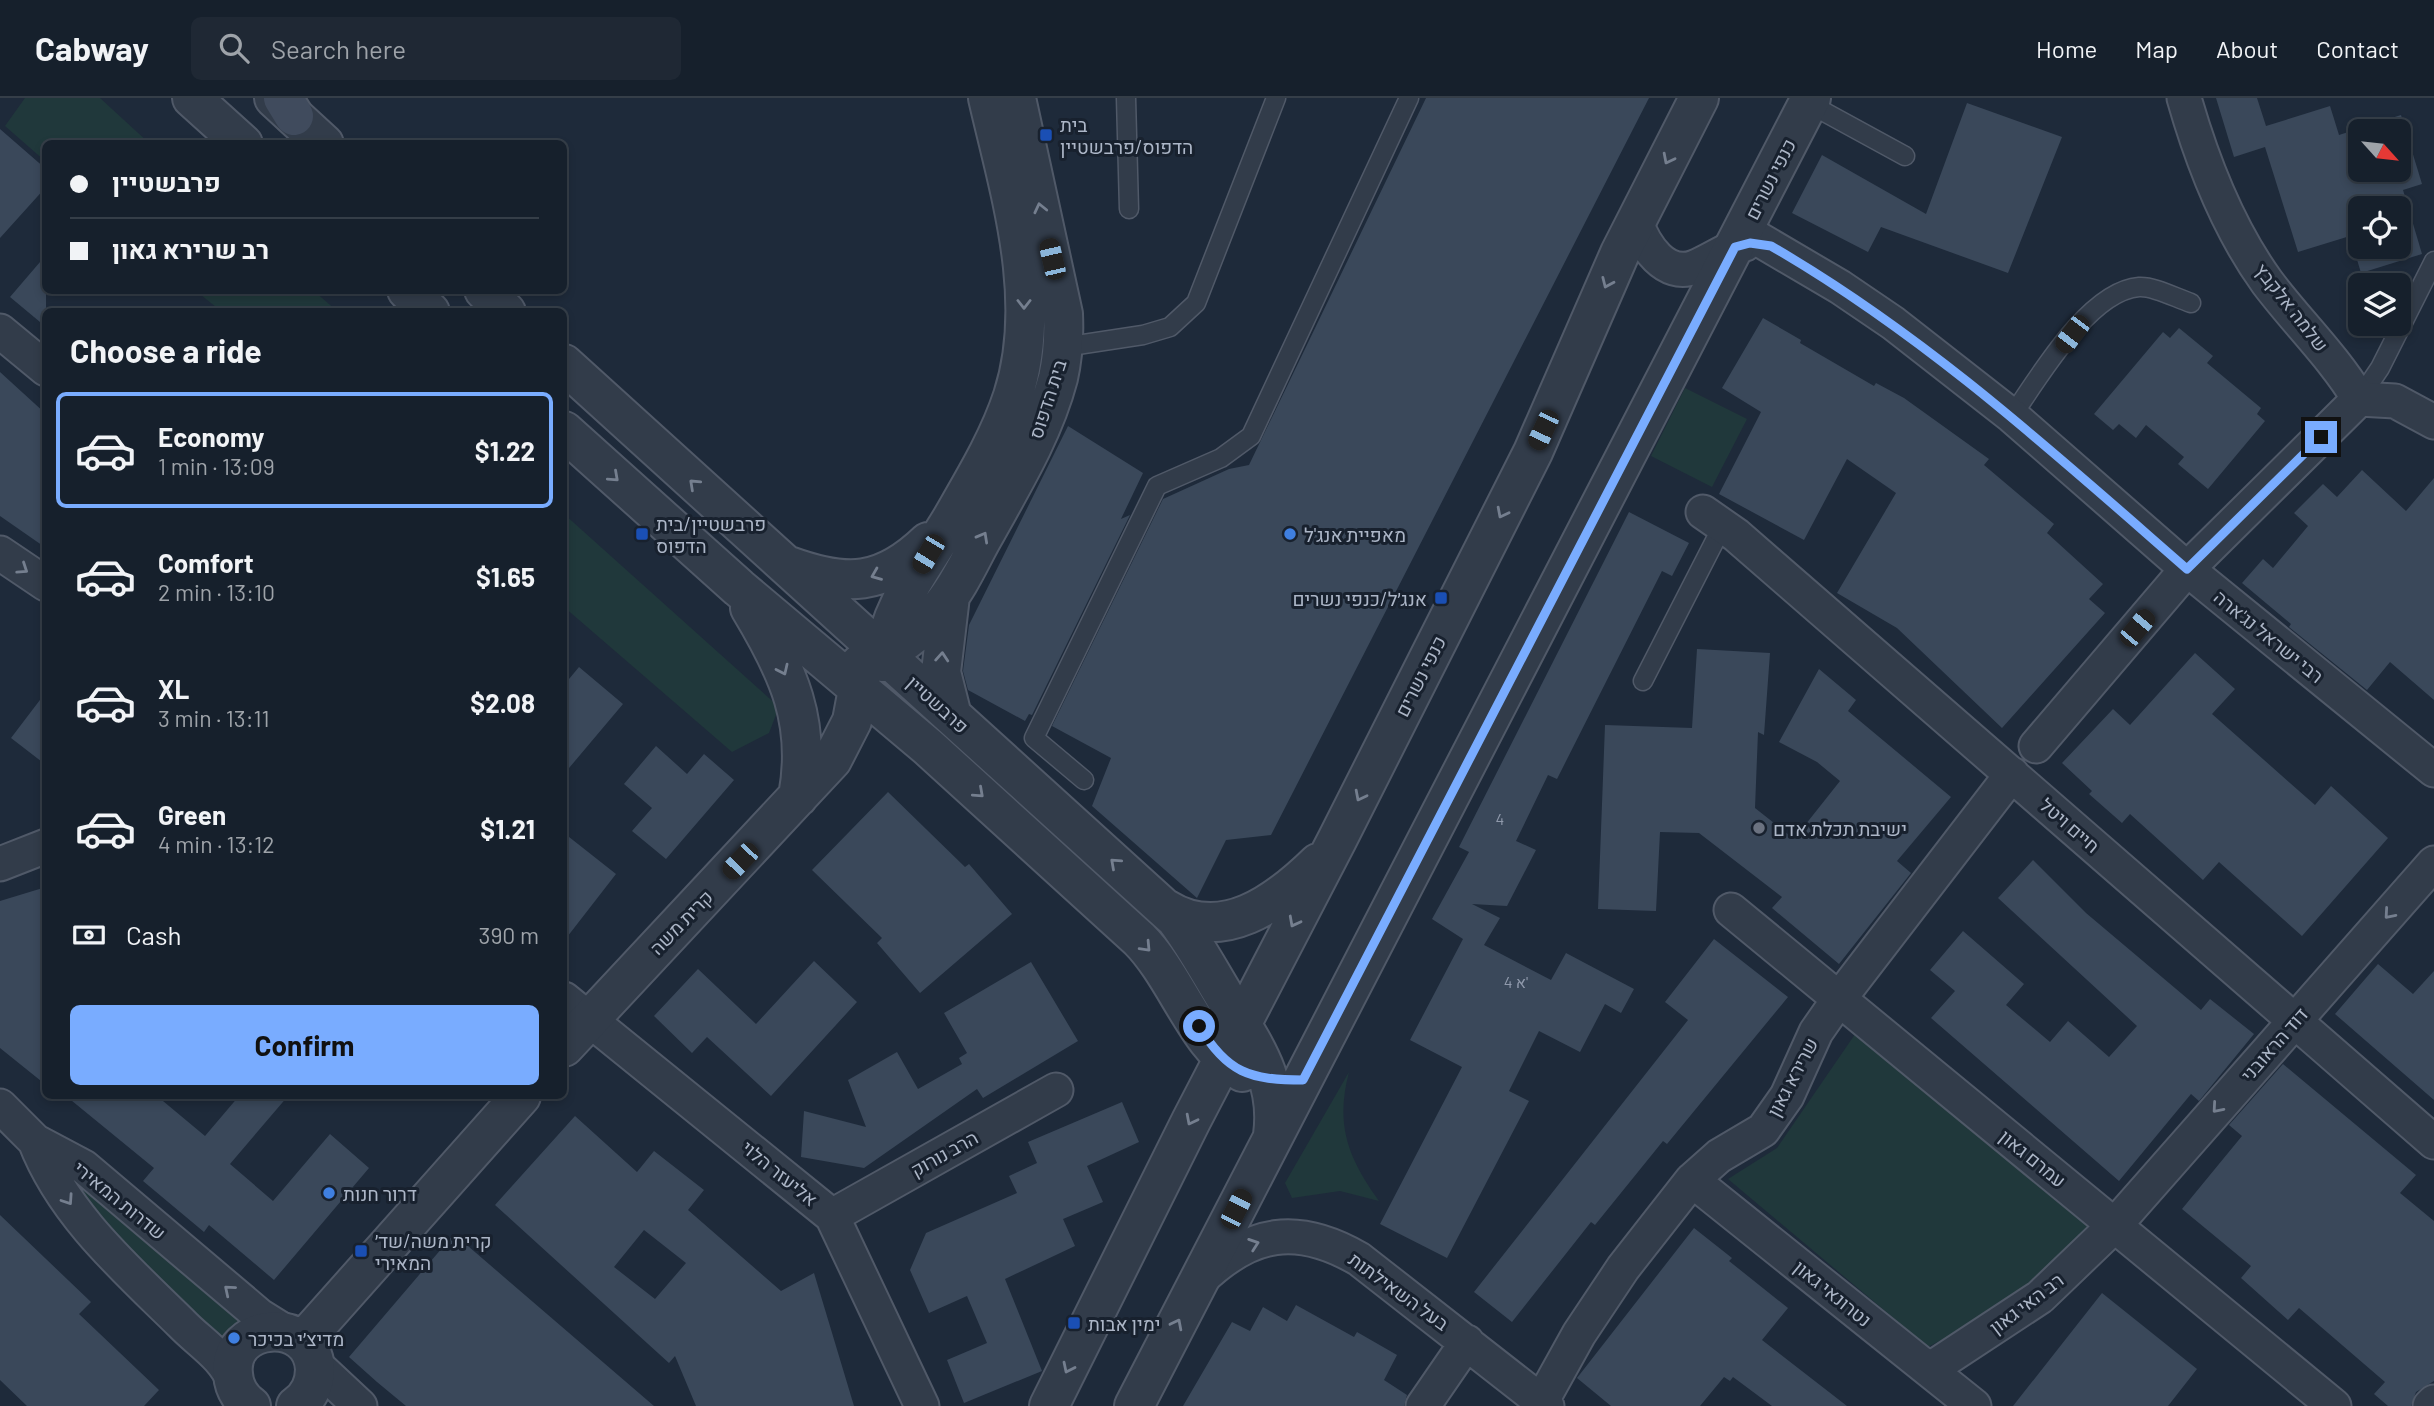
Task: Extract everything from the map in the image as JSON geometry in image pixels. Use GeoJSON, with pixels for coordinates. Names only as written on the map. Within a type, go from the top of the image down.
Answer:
{"type":"FeatureCollection","features":[{"type":"Feature","properties":{"kind":"street"},"geometry":{"type":"LineString","coordinates":[[192,98],[239,140]]}},
{"type":"Feature","properties":{"kind":"street","name":"בית הדפוס"},"geometry":{"type":"LineString","coordinates":[[863,669],[891,626],[907,589],[950,521],[993,443],[1013,395],[1023,345],[1024,300],[1019,236],[988,98]]}},
{"type":"Feature","properties":{"kind":"street","name":"בית הדפוס"},"geometry":{"type":"LineString","coordinates":[[863,669],[925,624],[950,596],[1041,427],[1057,379],[1064,347],[1058,286],[1016,98]]}},
{"type":"Feature","properties":{"kind":"street","name":"כנפי נשרים"},"geometry":{"type":"LineString","coordinates":[[1241,1023],[1338,840],[1533,452],[1636,222],[1699,98]]}},
{"type":"Feature","properties":{"kind":"street","name":"שלמה אלקבץ"},"geometry":{"type":"LineString","coordinates":[[2184,98],[2222,203],[2260,270],[2329,355],[2359,399]]}},
{"type":"Feature","properties":{"kind":"street","name":"כנפי נשרים"},"geometry":{"type":"LineString","coordinates":[[1285,1079],[1750,241],[1809,101]]}},
{"type":"Feature","properties":{"kind":"street"},"geometry":{"type":"LineString","coordinates":[[284,104],[320,140]]}},
{"type":"Feature","properties":{"kind":"street"},"geometry":{"type":"LineString","coordinates":[[1636,222],[1650,249],[1662,262],[1674,268],[1696,267],[1750,241]]}},
{"type":"Feature","properties":{"kind":"street","name":"רבי ישראל נג'ארה"},"geometry":{"type":"LineString","coordinates":[[1750,241],[1893,323],[2012,416],[2187,569],[2434,770]]}},
{"type":"Feature","properties":{"kind":"street"},"geometry":{"type":"LineString","coordinates":[[411,294],[426,308]]}},
{"type":"Feature","properties":{"kind":"street"},"geometry":{"type":"LineString","coordinates":[[488,294],[502,308]]}},
{"type":"Feature","properties":{"kind":"street"},"geometry":{"type":"LineString","coordinates":[[0,331],[42,366]]}},
{"type":"Feature","properties":{"kind":"street","name":"פרבשטיין"},"geometry":{"type":"LineString","coordinates":[[567,367],[780,563],[863,669],[929,747],[1145,945],[1173,982],[1222,1059]]}},
{"type":"Feature","properties":{"kind":"street"},"geometry":{"type":"LineString","coordinates":[[2036,746],[2187,569],[2359,399],[2395,401],[2411,407],[2434,422]]}},
{"type":"Feature","properties":{"kind":"street","name":"פרבשטיין"},"geometry":{"type":"LineString","coordinates":[[567,434],[738,588],[863,669],[952,716],[1166,909],[1194,943],[1256,1047],[1285,1079]]}},
{"type":"Feature","properties":{"kind":"street","name":"חיים ויטל"},"geometry":{"type":"LineString","coordinates":[[1713,519],[2012,774],[2434,1142]]}},
{"type":"Feature","properties":{"kind":"street"},"geometry":{"type":"LineString","coordinates":[[780,563],[831,579],[867,580],[904,561],[950,521]]}},
{"type":"Feature","properties":{"kind":"street"},"geometry":{"type":"LineString","coordinates":[[0,553],[42,581]]}},
{"type":"Feature","properties":{"kind":"street"},"geometry":{"type":"LineString","coordinates":[[738,588],[777,658],[799,713],[804,764],[810,784],[848,752],[875,741],[898,740],[929,747]]}},
{"type":"Feature","properties":{"kind":"street"},"geometry":{"type":"LineString","coordinates":[[950,596],[941,672],[952,716]]}},
{"type":"Feature","properties":{"kind":"street","name":"קרית משה"},"geometry":{"type":"LineString","coordinates":[[572,1022],[810,784],[848,730],[863,669]]}},
{"type":"Feature","properties":{"kind":"street","name":"שרירא גאון"},"geometry":{"type":"LineString","coordinates":[[1542,1404],[1579,1334],[1623,1268],[1692,1180],[1719,1156],[1763,1130],[1787,1096],[1816,1032],[1839,999],[2012,774]]}},
{"type":"Feature","properties":{"kind":"street"},"geometry":{"type":"LineString","coordinates":[[1166,909],[1198,923],[1218,924],[1234,920],[1294,884],[1338,840]]}},
{"type":"Feature","properties":{"kind":"street"},"geometry":{"type":"LineString","coordinates":[[0,864],[42,848]]}},
{"type":"Feature","properties":{"kind":"street","name":"דוד הראובני"},"geometry":{"type":"LineString","coordinates":[[2115,1225],[2434,863]]}},
{"type":"Feature","properties":{"kind":"street","name":"עמרם גאון"},"geometry":{"type":"LineString","coordinates":[[1731,910],[2334,1406]]}},
{"type":"Feature","properties":{"kind":"street","name":"אליעזר הלוי"},"geometry":{"type":"LineString","coordinates":[[572,1022],[832,1216],[922,1406]]}},
{"type":"Feature","properties":{"kind":"street"},"geometry":{"type":"LineString","coordinates":[[1049,1406],[1241,1023]]}},
{"type":"Feature","properties":{"kind":"street"},"geometry":{"type":"LineString","coordinates":[[1134,1406],[1273,1137],[1285,1079],[1242,1072],[1222,1059]]}},
{"type":"Feature","properties":{"kind":"street","name":"הרב נורוק"},"geometry":{"type":"LineString","coordinates":[[832,1216],[1056,1090]]}},
{"type":"Feature","properties":{"kind":"street"},"geometry":{"type":"LineString","coordinates":[[300,1345],[517,1099]]}},
{"type":"Feature","properties":{"kind":"street"},"geometry":{"type":"LineString","coordinates":[[0,1106],[35,1141]]}},
{"type":"Feature","properties":{"kind":"street","name":"שדרות המאירי"},"geometry":{"type":"LineString","coordinates":[[35,1141],[84,1167],[260,1316],[300,1345],[360,1406]]}},
{"type":"Feature","properties":{"kind":"street","name":"שדרות המאירי"},"geometry":{"type":"LineString","coordinates":[[35,1141],[42,1159],[87,1228],[184,1326],[223,1360],[243,1399]]}},
{"type":"Feature","properties":{"kind":"street","name":"נטרונאי גאון"},"geometry":{"type":"LineString","coordinates":[[1692,1180],[1974,1406]]}},
{"type":"Feature","properties":{"kind":"street","name":"רב האי גאון"},"geometry":{"type":"LineString","coordinates":[[1929,1370],[2040,1297],[2115,1225]]}},
{"type":"Feature","properties":{"kind":"street","name":"בעל השאילתות"},"geometry":{"type":"LineString","coordinates":[[1198,1282],[1224,1257],[1254,1242],[1294,1237],[1333,1244],[1359,1259],[1542,1404]]}},
{"type":"Feature","properties":{"kind":"street"},"geometry":{"type":"LineString","coordinates":[[243,1399],[232,1367],[245,1342],[270,1330],[300,1345],[311,1390],[296,1406]]}},
{"type":"Feature","properties":{"kind":"street"},"geometry":{"type":"LineString","coordinates":[[1423,1406],[1467,1342]]}},
{"type":"Feature","properties":{"kind":"street"},"geometry":{"type":"LineString","coordinates":[[2430,1406],[2434,1402]]}},
{"type":"Feature","properties":{"kind":"lane"},"geometry":{"type":"LineString","coordinates":[[1126,98],[1129,209]]}},
{"type":"Feature","properties":{"kind":"lane"},"geometry":{"type":"LineString","coordinates":[[1064,347],[1143,335],[1170,327],[1196,303],[1276,98]]}},
{"type":"Feature","properties":{"kind":"lane"},"geometry":{"type":"LineString","coordinates":[[1084,780],[1034,738],[1157,486],[1222,458],[1251,436],[1409,98]]}},
{"type":"Feature","properties":{"kind":"lane"},"geometry":{"type":"LineString","coordinates":[[1809,101],[1905,156]]}},
{"type":"Feature","properties":{"kind":"lane"},"geometry":{"type":"LineString","coordinates":[[2359,399],[2380,368],[2434,261]]}},
{"type":"Feature","properties":{"kind":"lane"},"geometry":{"type":"LineString","coordinates":[[2012,416],[2088,313],[2112,294],[2141,287],[2191,303]]}},
{"type":"Feature","properties":{"kind":"lane"},"geometry":{"type":"LineString","coordinates":[[1643,681],[1713,519]]}},
{"type":"Feature","properties":{"kind":"green space"},"geometry":{"type":"Polygon","coordinates":[[[25,98],[100,98],[146,140],[42,140],[42,158],[5,126],[25,98]]]}},
{"type":"Feature","properties":{"kind":"green space"},"geometry":{"type":"Polygon","coordinates":[[[200,294],[317,294],[334,308],[217,308],[200,294]]]}},
{"type":"Feature","properties":{"kind":"green space"},"geometry":{"type":"Polygon","coordinates":[[[1685,388],[1747,419],[1712,487],[1651,456],[1685,388]]]}},
{"type":"Feature","properties":{"kind":"green space"},"geometry":{"type":"Polygon","coordinates":[[[567,517],[779,707],[769,733],[732,752],[567,610],[567,517]]]}},
{"type":"Feature","properties":{"kind":"green space"},"geometry":{"type":"Polygon","coordinates":[[[1860,1027],[2099,1224],[2066,1257],[2000,1309],[1928,1347],[1728,1179],[1777,1148],[1860,1027]]]}},
{"type":"Feature","properties":{"kind":"green space"},"geometry":{"type":"Polygon","coordinates":[[[1349,1072],[1343,1108],[1347,1140],[1359,1170],[1379,1201],[1340,1191],[1292,1198],[1285,1183],[1349,1072]]]}},
{"type":"Feature","properties":{"kind":"green space"},"geometry":{"type":"Polygon","coordinates":[[[80,1179],[249,1326],[225,1346],[98,1224],[70,1184],[80,1179]]]}},
{"type":"Feature","properties":{"kind":"building","name":"מאפיית אנג'ל"},"geometry":{"type":"Polygon","coordinates":[[[1426,98],[1649,98],[1271,835],[1226,840],[1197,898],[1092,806],[1111,758],[1052,726],[1163,499],[1229,469],[1249,465],[1426,98]]]}},
{"type":"Feature","properties":{"kind":"building"},"geometry":{"type":"Polygon","coordinates":[[[2216,98],[2257,98],[2266,126],[2330,106],[2339,135],[2348,132],[2348,182],[2412,182],[2412,151],[2422,184],[2403,190],[2405,196],[2348,196],[2348,237],[2298,252],[2265,147],[2234,157],[2216,98]]]}},
{"type":"Feature","properties":{"kind":"building"},"geometry":{"type":"Polygon","coordinates":[[[1967,103],[2062,137],[2008,273],[1881,227],[1868,252],[1792,213],[1822,155],[1926,214],[1967,103]]]}},
{"type":"Feature","properties":{"kind":"building"},"geometry":{"type":"Polygon","coordinates":[[[0,129],[42,166],[42,191],[0,238],[0,129]]]}},
{"type":"Feature","properties":{"kind":"building"},"geometry":{"type":"Polygon","coordinates":[[[2411,217],[2422,254],[2411,257],[2411,217]]]}},
{"type":"Feature","properties":{"kind":"building"},"geometry":{"type":"Polygon","coordinates":[[[2357,259],[2406,259],[2361,273],[2357,259]]]}},
{"type":"Feature","properties":{"kind":"building"},"geometry":{"type":"Polygon","coordinates":[[[42,260],[42,294],[46,294],[46,308],[42,308],[42,324],[10,297],[42,260]]]}},
{"type":"Feature","properties":{"kind":"building"},"geometry":{"type":"Polygon","coordinates":[[[1763,318],[1874,386],[1876,383],[1904,398],[1989,459],[1984,465],[2054,524],[2047,533],[2103,584],[2089,599],[2105,613],[2002,728],[1897,628],[1837,593],[1896,493],[1847,459],[1804,540],[1719,494],[1761,412],[1722,388],[1763,318]]]}},
{"type":"Feature","properties":{"kind":"building"},"geometry":{"type":"Polygon","coordinates":[[[2179,328],[2213,356],[2207,363],[2261,408],[2257,414],[2265,421],[2208,489],[2178,464],[2184,457],[2146,425],[2136,438],[2119,424],[2113,430],[2094,414],[2163,332],[2170,338],[2179,328]]]}},
{"type":"Feature","properties":{"kind":"building"},"geometry":{"type":"Polygon","coordinates":[[[0,372],[42,410],[42,545],[0,516],[0,372]]]}},
{"type":"Feature","properties":{"kind":"building"},"geometry":{"type":"Polygon","coordinates":[[[1068,426],[1143,473],[1121,519],[1130,515],[1032,715],[1029,714],[1025,721],[968,690],[963,671],[969,625],[1068,426]]]}},
{"type":"Feature","properties":{"kind":"building"},"geometry":{"type":"Polygon","coordinates":[[[2362,470],[2406,511],[2434,478],[2434,700],[2390,662],[2367,690],[2289,627],[2291,624],[2242,583],[2263,559],[2273,568],[2308,526],[2294,513],[2323,484],[2337,497],[2362,470]]]}},
{"type":"Feature","properties":{"kind":"building"},"geometry":{"type":"Polygon","coordinates":[[[1629,512],[1689,543],[1672,576],[1662,571],[1557,779],[1548,775],[1516,841],[1536,850],[1507,906],[1472,904],[1500,918],[1484,945],[1551,980],[1566,953],[1634,989],[1621,1013],[1605,1004],[1580,1052],[1539,1031],[1509,1091],[1529,1101],[1447,1258],[1380,1224],[1462,1067],[1410,1040],[1463,939],[1432,919],[1469,852],[1459,847],[1629,512]]]}},
{"type":"Feature","properties":{"kind":"building"},"geometry":{"type":"Polygon","coordinates":[[[1697,649],[1770,653],[1764,735],[1758,732],[1755,808],[1794,839],[1840,781],[1817,762],[1779,742],[1819,669],[1856,700],[1848,711],[1951,797],[1897,861],[1911,873],[1839,964],[1772,908],[1782,897],[1699,833],[1660,832],[1656,911],[1598,909],[1605,725],[1692,728],[1697,649]]]}},
{"type":"Feature","properties":{"kind":"building"},"geometry":{"type":"Polygon","coordinates":[[[2195,653],[2235,689],[2212,714],[2315,805],[2331,786],[2388,838],[2302,936],[2219,862],[2203,880],[2130,814],[2122,823],[2089,794],[2092,791],[2062,763],[2113,709],[2130,725],[2195,653]]]}},
{"type":"Feature","properties":{"kind":"building"},"geometry":{"type":"Polygon","coordinates":[[[579,667],[623,704],[567,770],[567,681],[579,667]]]}},
{"type":"Feature","properties":{"kind":"building"},"geometry":{"type":"Polygon","coordinates":[[[42,697],[42,762],[11,738],[42,697]]]}},
{"type":"Feature","properties":{"kind":"building"},"geometry":{"type":"Polygon","coordinates":[[[656,746],[687,774],[704,754],[734,780],[666,859],[632,831],[652,808],[624,784],[656,746]]]}},
{"type":"Feature","properties":{"kind":"building"},"geometry":{"type":"Polygon","coordinates":[[[888,792],[965,867],[969,864],[1012,914],[920,993],[877,943],[882,938],[812,870],[888,792]]]}},
{"type":"Feature","properties":{"kind":"building"},"geometry":{"type":"Polygon","coordinates":[[[567,835],[616,874],[567,937],[567,835]]]}},
{"type":"Feature","properties":{"kind":"building"},"geometry":{"type":"Polygon","coordinates":[[[2033,860],[2086,913],[2201,1010],[2210,999],[2254,1034],[2199,1101],[2191,1094],[2119,1181],[1931,1018],[1955,991],[1930,970],[1963,931],[2024,984],[2006,1005],[2050,1042],[2068,1021],[2109,1057],[2137,1026],[1998,898],[2033,860]]]}},
{"type":"Feature","properties":{"kind":"building"},"geometry":{"type":"Polygon","coordinates":[[[42,888],[42,1082],[0,1048],[0,901],[42,888]]]}},
{"type":"Feature","properties":{"kind":"building"},"geometry":{"type":"Polygon","coordinates":[[[1714,939],[1788,997],[1667,1144],[1663,1141],[1595,1225],[1591,1222],[1512,1322],[1474,1292],[1688,1020],[1665,1002],[1714,939]]]}},
{"type":"Feature","properties":{"kind":"building"},"geometry":{"type":"Polygon","coordinates":[[[814,961],[857,1002],[771,1096],[707,1037],[692,1053],[654,1016],[698,969],[756,1024],[814,961]]]}},
{"type":"Feature","properties":{"kind":"building"},"geometry":{"type":"Polygon","coordinates":[[[1031,962],[1078,1041],[983,1098],[977,1089],[864,1168],[801,1157],[804,1111],[866,1127],[848,1080],[897,1052],[918,1089],[962,1064],[959,1058],[967,1053],[944,1013],[1031,962]]]}},
{"type":"Feature","properties":{"kind":"building"},"geometry":{"type":"Polygon","coordinates":[[[2378,964],[2413,994],[2434,971],[2434,1100],[2335,1014],[2378,964]]]}},
{"type":"Feature","properties":{"kind":"building"},"geometry":{"type":"Polygon","coordinates":[[[2283,1064],[2416,1175],[2400,1193],[2434,1221],[2434,1381],[2416,1392],[2411,1406],[2388,1406],[2374,1394],[2385,1382],[2299,1308],[2288,1320],[2241,1278],[2251,1266],[2182,1209],[2242,1136],[2229,1125],[2283,1064]]]}},
{"type":"Feature","properties":{"kind":"building"},"geometry":{"type":"Polygon","coordinates":[[[70,1099],[161,1099],[205,1136],[236,1099],[285,1099],[230,1164],[273,1201],[330,1134],[369,1168],[274,1280],[209,1225],[204,1232],[143,1181],[154,1168],[70,1099]]]}},
{"type":"Feature","properties":{"kind":"building"},"geometry":{"type":"Polygon","coordinates":[[[1122,1102],[1139,1142],[1087,1166],[1103,1202],[1063,1219],[1075,1246],[1005,1279],[1042,1371],[964,1403],[947,1360],[987,1343],[967,1296],[929,1313],[910,1270],[926,1233],[1017,1193],[1009,1176],[1037,1163],[1028,1142],[1122,1102]]]}},
{"type":"Feature","properties":{"kind":"building"},"geometry":{"type":"Polygon","coordinates":[[[575,1116],[637,1172],[654,1151],[704,1190],[688,1210],[781,1291],[814,1273],[854,1406],[696,1406],[675,1356],[669,1363],[495,1205],[575,1116]],[[644,1230],[614,1267],[655,1299],[686,1263],[644,1230]]]}},
{"type":"Feature","properties":{"kind":"building"},"geometry":{"type":"Polygon","coordinates":[[[0,1215],[91,1302],[79,1314],[159,1390],[144,1406],[27,1406],[0,1380],[0,1215]]]}},
{"type":"Feature","properties":{"kind":"building"},"geometry":{"type":"Polygon","coordinates":[[[1694,1228],[1732,1258],[1729,1261],[1788,1308],[1762,1340],[1847,1406],[1772,1406],[1733,1377],[1730,1381],[1724,1377],[1700,1406],[1611,1406],[1577,1378],[1694,1228]]]}},
{"type":"Feature","properties":{"kind":"building"},"geometry":{"type":"Polygon","coordinates":[[[454,1234],[654,1406],[406,1406],[377,1382],[349,1357],[454,1234]]]}},
{"type":"Feature","properties":{"kind":"building"},"geometry":{"type":"Polygon","coordinates":[[[2102,1293],[2197,1369],[2168,1406],[2013,1406],[2102,1293]]]}},
{"type":"Feature","properties":{"kind":"building"},"geometry":{"type":"Polygon","coordinates":[[[1296,1305],[1354,1337],[1357,1332],[1397,1355],[1384,1380],[1407,1395],[1404,1406],[1183,1406],[1232,1322],[1250,1331],[1263,1307],[1287,1321],[1296,1305]]]}},
{"type":"Feature","properties":{"kind":"place","name":"בית הדפוס/פרבשטיין"},"geometry":{"type":"Point","coordinates":[1046,135]}},
{"type":"Feature","properties":{"kind":"place","name":"פרבשטיין/בית הדפוס"},"geometry":{"type":"Point","coordinates":[642,534]}},
{"type":"Feature","properties":{"kind":"place","name":"מאפיית אנג'ל"},"geometry":{"type":"Point","coordinates":[1290,534]}},
{"type":"Feature","properties":{"kind":"place","name":"אנג׳ל/כנפי נשרים"},"geometry":{"type":"Point","coordinates":[1441,598]}},
{"type":"Feature","properties":{"kind":"place","name":"ישיבת תכלת אדם"},"geometry":{"type":"Point","coordinates":[1759,828]}},
{"type":"Feature","properties":{"kind":"place","name":"דרור חנות"},"geometry":{"type":"Point","coordinates":[329,1193]}},
{"type":"Feature","properties":{"kind":"place","name":"קרית משה/שד׳ המאירי"},"geometry":{"type":"Point","coordinates":[361,1251]}},
{"type":"Feature","properties":{"kind":"place","name":"ימין אבות"},"geometry":{"type":"Point","coordinates":[1074,1323]}},
{"type":"Feature","properties":{"kind":"place","name":"מדיצ׳י בכיכר"},"geometry":{"type":"Point","coordinates":[234,1338]}},
{"type":"Feature","properties":{"kind":"route"},"geometry":{"type":"LineString","coordinates":[[1199,1026],[1222,1059],[1242,1072],[1268,1079],[1303,1080],[1735,247],[1750,243],[1771,246],[1840,287],[1893,323],[2012,416],[2187,569],[2321,437]]}}]}
